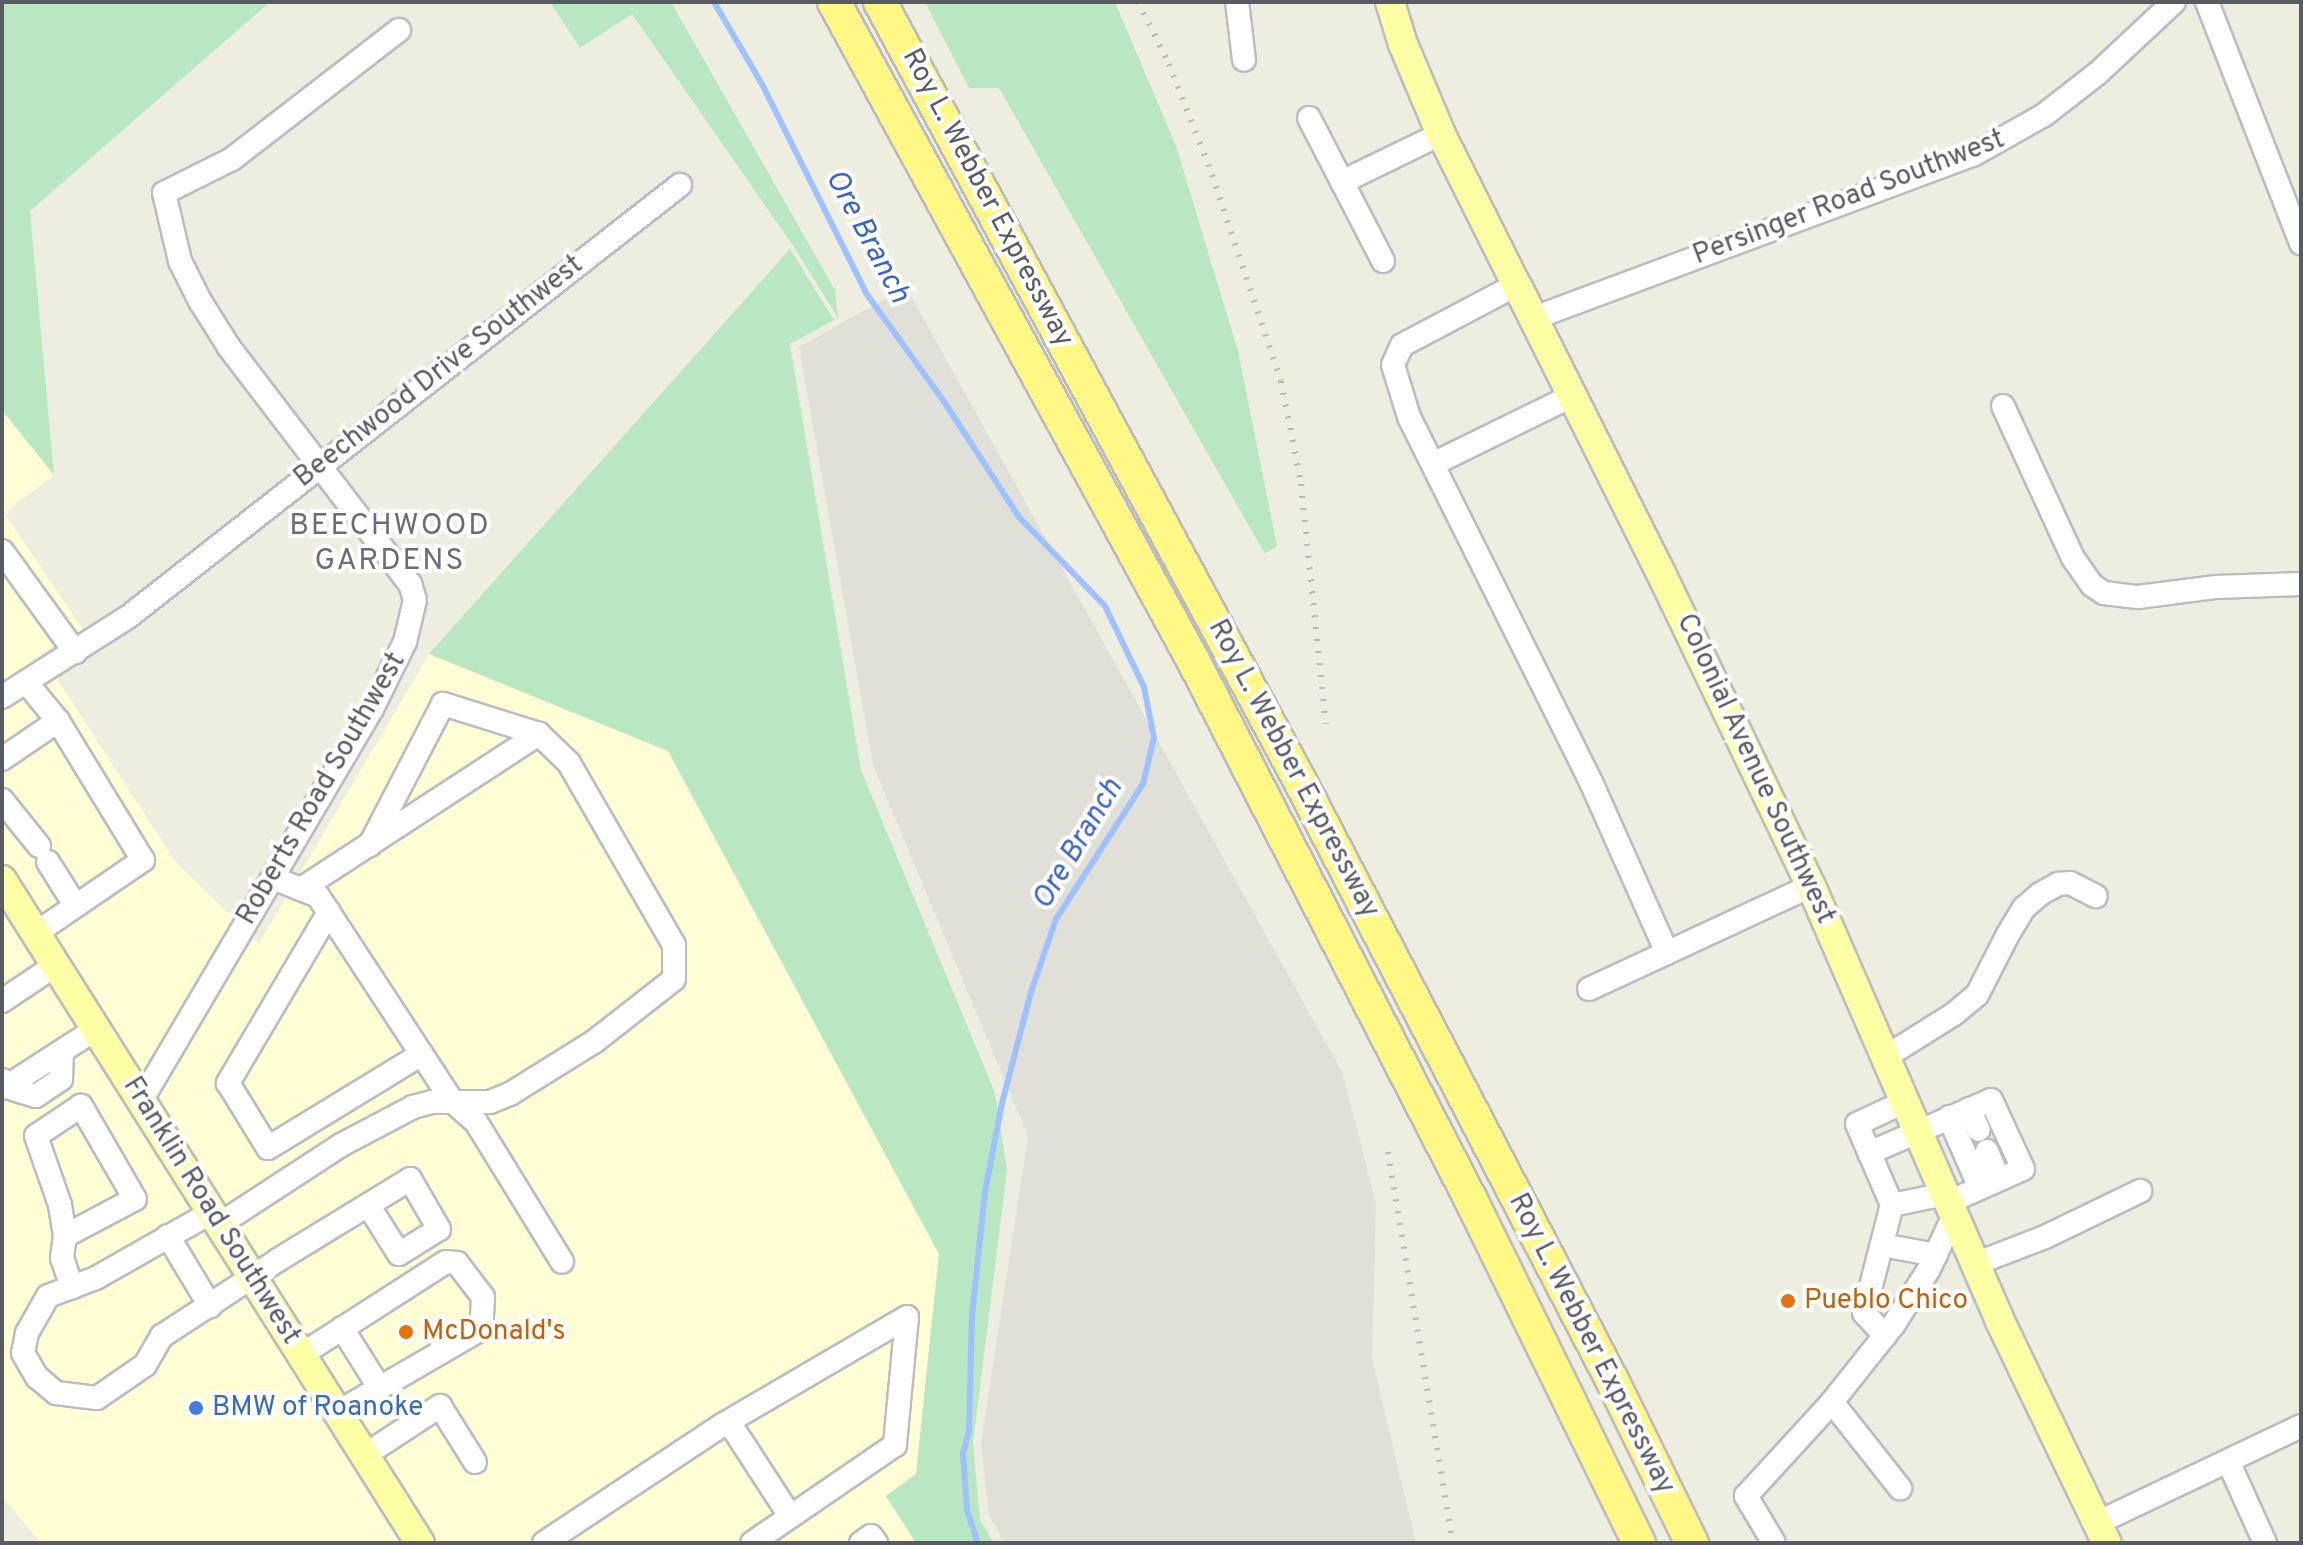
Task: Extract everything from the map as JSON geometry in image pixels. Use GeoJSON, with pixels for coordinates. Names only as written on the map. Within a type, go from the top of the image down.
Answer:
{"type":"FeatureCollection","features":[{"type":"Feature","properties":{"kind":"highway","name":"Roy L. Webber Expressway"},"geometry":{"type":"LineString","coordinates":[[834,2],[1201,676],[1471,1200],[1639,1543]]}},
{"type":"Feature","properties":{"kind":"highway","name":"Roy L. Webber Expressway"},"geometry":{"type":"LineString","coordinates":[[880,2],[1204,599],[1612,1380],[1692,1543]]}},
{"type":"Feature","properties":{"kind":"highway"},"geometry":{"type":"LineString","coordinates":[[1612,1380],[1658,1452],[1709,1543]]}},
{"type":"Feature","properties":{"kind":"main road","name":"Colonial Avenue Southwest"},"geometry":{"type":"LineString","coordinates":[[1390,2],[1403,44],[1441,134],[1574,395],[1811,886],[1975,1264],[2102,1533]]}},
{"type":"Feature","properties":{"kind":"main road","name":"Franklin Road Southwest"},"geometry":{"type":"LineString","coordinates":[[2,880],[420,1543]]}},
{"type":"Feature","properties":{"kind":"street"},"geometry":{"type":"LineString","coordinates":[[1237,2],[1244,60]]}},
{"type":"Feature","properties":{"kind":"street","name":"Persinger Road Southwest"},"geometry":{"type":"LineString","coordinates":[[1534,318],[1973,155],[2044,115],[2098,73],[2174,2]]}},
{"type":"Feature","properties":{"kind":"street"},"geometry":{"type":"LineString","coordinates":[[2207,2],[2301,243]]}},
{"type":"Feature","properties":{"kind":"street","name":"Roberts Road Southwest"},"geometry":{"type":"LineString","coordinates":[[141,1101],[372,709],[398,661],[413,614],[410,584],[229,347],[200,301],[180,261],[164,193],[232,159],[399,30]]}},
{"type":"Feature","properties":{"kind":"street"},"geometry":{"type":"LineString","coordinates":[[1309,118],[1383,261]]}},
{"type":"Feature","properties":{"kind":"street"},"geometry":{"type":"LineString","coordinates":[[1342,182],[1441,134]]}},
{"type":"Feature","properties":{"kind":"street","name":"Beechwood Drive Southwest"},"geometry":{"type":"LineString","coordinates":[[2,697],[128,617],[680,185]]}},
{"type":"Feature","properties":{"kind":"street"},"geometry":{"type":"LineString","coordinates":[[1516,285],[1402,345],[1395,354],[1393,365],[1399,390],[1433,464],[1591,782],[1667,953]]}},
{"type":"Feature","properties":{"kind":"street"},"geometry":{"type":"LineString","coordinates":[[1433,464],[1574,395]]}},
{"type":"Feature","properties":{"kind":"street"},"geometry":{"type":"LineString","coordinates":[[2003,406],[2073,558],[2092,585],[2104,593],[2138,597],[2216,587],[2301,584]]}},
{"type":"Feature","properties":{"kind":"street"},"geometry":{"type":"LineString","coordinates":[[2,551],[75,652]]}},
{"type":"Feature","properties":{"kind":"street"},"geometry":{"type":"LineString","coordinates":[[26,682],[58,721],[143,860],[36,933]]}},
{"type":"Feature","properties":{"kind":"street"},"geometry":{"type":"LineString","coordinates":[[368,1205],[399,1254],[439,1229],[410,1179],[368,1205],[162,1336],[145,1365],[97,1398],[88,1400],[56,1393],[37,1377],[23,1353],[27,1333],[48,1296],[96,1278],[168,1236],[216,1218],[413,1107],[490,1102],[510,1094],[595,1041],[674,979],[674,945],[569,763],[539,734],[443,704],[370,845]]}},
{"type":"Feature","properties":{"kind":"street"},"geometry":{"type":"LineString","coordinates":[[2,759],[58,721]]}},
{"type":"Feature","properties":{"kind":"street"},"geometry":{"type":"LineString","coordinates":[[301,889],[539,734]]}},
{"type":"Feature","properties":{"kind":"street"},"geometry":{"type":"LineString","coordinates":[[2,800],[43,854],[75,905]]}},
{"type":"Feature","properties":{"kind":"street"},"geometry":{"type":"LineString","coordinates":[[273,878],[318,896],[453,1102],[476,1122],[562,1262]]}},
{"type":"Feature","properties":{"kind":"street"},"geometry":{"type":"LineString","coordinates":[[1887,1056],[1954,1014],[1977,995],[2012,927],[2024,908],[2040,894],[2058,884],[2070,883],[2096,896]]}},
{"type":"Feature","properties":{"kind":"street"},"geometry":{"type":"LineString","coordinates":[[1589,989],[1811,886]]}},
{"type":"Feature","properties":{"kind":"street"},"geometry":{"type":"LineString","coordinates":[[329,912],[228,1083],[268,1148],[422,1054]]}},
{"type":"Feature","properties":{"kind":"street"},"geometry":{"type":"LineString","coordinates":[[2,1001],[56,965]]}},
{"type":"Feature","properties":{"kind":"street"},"geometry":{"type":"LineString","coordinates":[[10,1086],[62,1059],[96,1029]]}},
{"type":"Feature","properties":{"kind":"street"},"geometry":{"type":"LineString","coordinates":[[1869,1153],[1991,1100],[2023,1169],[1949,1204],[1892,1205]]}},
{"type":"Feature","properties":{"kind":"street"},"geometry":{"type":"LineString","coordinates":[[1885,1336],[1864,1313],[1892,1205],[1857,1124],[1906,1101]]}},
{"type":"Feature","properties":{"kind":"street"},"geometry":{"type":"LineString","coordinates":[[65,1236],[135,1199],[81,1106],[36,1136],[60,1205],[65,1236],[62,1258],[72,1287]]}},
{"type":"Feature","properties":{"kind":"street"},"geometry":{"type":"LineString","coordinates":[[1959,1113],[1983,1140],[1990,1184]]}},
{"type":"Feature","properties":{"kind":"street"},"geometry":{"type":"LineString","coordinates":[[1959,1113],[1990,1184]]}},
{"type":"Feature","properties":{"kind":"street"},"geometry":{"type":"LineString","coordinates":[[1975,1264],[2045,1237],[2140,1191]]}},
{"type":"Feature","properties":{"kind":"street"},"geometry":{"type":"LineString","coordinates":[[1774,1543],[1746,1496],[1832,1402],[1901,1313],[1936,1255],[1949,1204]]}},
{"type":"Feature","properties":{"kind":"street"},"geometry":{"type":"LineString","coordinates":[[168,1236],[210,1306]]}},
{"type":"Feature","properties":{"kind":"street"},"geometry":{"type":"LineString","coordinates":[[1882,1245],[1936,1255]]}},
{"type":"Feature","properties":{"kind":"street"},"geometry":{"type":"LineString","coordinates":[[301,1355],[446,1262],[457,1263],[483,1297],[482,1319],[476,1332],[338,1412]]}},
{"type":"Feature","properties":{"kind":"street"},"geometry":{"type":"LineString","coordinates":[[1872,1283],[1901,1313]]}},
{"type":"Feature","properties":{"kind":"street"},"geometry":{"type":"LineString","coordinates":[[544,1543],[729,1422],[907,1317],[895,1445],[752,1543]]}},
{"type":"Feature","properties":{"kind":"street"},"geometry":{"type":"LineString","coordinates":[[342,1328],[379,1387]]}},
{"type":"Feature","properties":{"kind":"street"},"geometry":{"type":"LineString","coordinates":[[1832,1402],[1900,1488]]}},
{"type":"Feature","properties":{"kind":"street"},"geometry":{"type":"LineString","coordinates":[[365,1455],[440,1406],[475,1462]]}},
{"type":"Feature","properties":{"kind":"street"},"geometry":{"type":"LineString","coordinates":[[729,1422],[790,1516]]}},
{"type":"Feature","properties":{"kind":"street"},"geometry":{"type":"LineString","coordinates":[[2102,1533],[2228,1461],[2301,1426]]}},
{"type":"Feature","properties":{"kind":"street"},"geometry":{"type":"LineString","coordinates":[[2228,1461],[2265,1543]]}},
{"type":"Feature","properties":{"kind":"street"},"geometry":{"type":"LineString","coordinates":[[861,1543],[871,1536],[876,1543]]}},
{"type":"Feature","properties":{"kind":"shaded area"},"geometry":{"type":"Polygon","coordinates":[[[906,287],[1342,1072],[1376,1203],[1372,1359],[1416,1543],[1005,1543],[989,1515],[981,1443],[1028,1136],[873,765],[799,347],[906,287]]]}},
{"type":"Feature","properties":{"kind":"shaded area"},"geometry":{"type":"Polygon","coordinates":[[[2,410],[54,475],[4,513],[83,629],[41,654],[175,861],[259,943],[429,654],[668,751],[939,1254],[916,1474],[886,1496],[916,1543],[41,1543],[2,1497],[2,410]]]}},
{"type":"Feature","properties":{"kind":"green space"},"geometry":{"type":"Polygon","coordinates":[[[2,2],[270,2],[30,211],[54,475],[2,410],[2,2]]]}},
{"type":"Feature","properties":{"kind":"green space"},"geometry":{"type":"Polygon","coordinates":[[[550,2],[671,2],[835,290],[838,318],[794,247],[632,14],[580,48],[550,2]]]}},
{"type":"Feature","properties":{"kind":"green space"},"geometry":{"type":"Polygon","coordinates":[[[925,2],[1115,2],[1176,146],[1238,351],[1277,546],[1265,554],[999,88],[969,88],[925,2]]]}},
{"type":"Feature","properties":{"kind":"green space"},"geometry":{"type":"Polygon","coordinates":[[[790,249],[834,320],[790,344],[861,770],[995,1093],[1007,1170],[973,1443],[980,1520],[994,1543],[916,1543],[886,1496],[916,1474],[939,1254],[668,751],[429,654],[790,249]]]}},
{"type":"Feature","properties":{"kind":"waterway","name":"Ore Branch"},"geometry":{"type":"LineString","coordinates":[[714,2],[762,84],[866,293],[943,400],[1019,517],[1105,606],[1144,687],[1154,738],[1143,784],[1056,919],[1031,992],[1002,1103],[985,1192],[972,1315],[969,1431],[963,1453],[967,1510],[978,1543]]}},
{"type":"Feature","properties":{"kind":"railway"},"geometry":{"type":"LineString","coordinates":[[1138,2],[1169,64],[1212,175],[1281,381],[1301,484],[1326,724]]}},
{"type":"Feature","properties":{"kind":"railway"},"geometry":{"type":"LineString","coordinates":[[1388,1152],[1453,1543]]}},
{"type":"Feature","properties":{"kind":"place","name":"Pueblo Chico"},"geometry":{"type":"Point","coordinates":[1788,1301]}},
{"type":"Feature","properties":{"kind":"place","name":"McDonald's"},"geometry":{"type":"Point","coordinates":[406,1332]}},
{"type":"Feature","properties":{"kind":"place","name":"BMW of Roanoke"},"geometry":{"type":"Point","coordinates":[196,1408]}},
{"type":"Feature","properties":{"kind":"district","name":"BEECHWOOD GARDENS"},"geometry":{"type":"Point","coordinates":[390,544]}}]}
